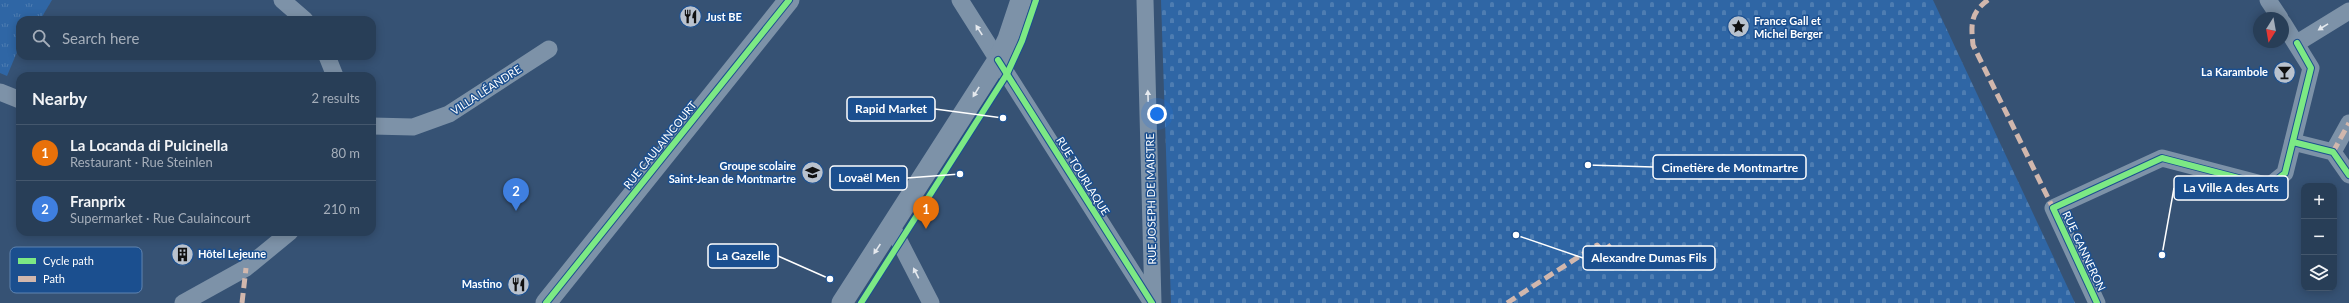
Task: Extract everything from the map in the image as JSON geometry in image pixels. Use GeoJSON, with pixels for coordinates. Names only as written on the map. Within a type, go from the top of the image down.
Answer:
{"type":"FeatureCollection","features":[{"type":"Feature","properties":{"kind":"street"},"geometry":{"type":"LineString","coordinates":[[282,0],[300,16]]}},
{"type":"Feature","properties":{"kind":"street","name":"RUE CAULAINCOURT"},"geometry":{"type":"LineString","coordinates":[[546,303],[789,0]]}},
{"type":"Feature","properties":{"kind":"street","name":"RUE TOURLAQUE"},"geometry":{"type":"LineString","coordinates":[[960,0],[1152,303]]}},
{"type":"Feature","properties":{"kind":"street"},"geometry":{"type":"LineString","coordinates":[[842,303],[998,60],[1008,39],[1021,0]]}},
{"type":"Feature","properties":{"kind":"street","name":"RUE JOSEPH DE MAISTRE"},"geometry":{"type":"LineString","coordinates":[[1145,0],[1152,303]]}},
{"type":"Feature","properties":{"kind":"street"},"geometry":{"type":"LineString","coordinates":[[2268,0],[2276,12]]}},
{"type":"Feature","properties":{"kind":"street"},"geometry":{"type":"LineString","coordinates":[[2297,44],[2349,11]]}},
{"type":"Feature","properties":{"kind":"street"},"geometry":{"type":"LineString","coordinates":[[2289,32],[2311,68],[2293,142],[2334,152],[2349,175]]}},
{"type":"Feature","properties":{"kind":"street","name":"VILLA LÉANDRE"},"geometry":{"type":"LineString","coordinates":[[376,126],[413,127],[449,114],[549,49]]}},
{"type":"Feature","properties":{"kind":"street"},"geometry":{"type":"LineString","coordinates":[[329,60],[333,72]]}},
{"type":"Feature","properties":{"kind":"street"},"geometry":{"type":"LineString","coordinates":[[0,92],[16,98]]}},
{"type":"Feature","properties":{"kind":"street"},"geometry":{"type":"LineString","coordinates":[[2334,152],[2349,123]]}},
{"type":"Feature","properties":{"kind":"street","name":"RUE GANNERON"},"geometry":{"type":"LineString","coordinates":[[2097,303],[2053,208],[2162,158],[2269,186],[2285,173],[2293,142]]}},
{"type":"Feature","properties":{"kind":"street"},"geometry":{"type":"LineString","coordinates":[[892,227],[931,303]]}},
{"type":"Feature","properties":{"kind":"street"},"geometry":{"type":"LineString","coordinates":[[183,303],[246,268],[285,236]]}},
{"type":"Feature","properties":{"kind":"green space"},"geometry":{"type":"Polygon","coordinates":[[[0,0],[52,0],[42,16],[16,16],[16,55],[7,76],[0,73],[0,0]]]}},
{"type":"Feature","properties":{"kind":"green space"},"geometry":{"type":"Polygon","coordinates":[[[1161,0],[1933,0],[2075,303],[1171,303],[1161,0]]]}},
{"type":"Feature","properties":{"kind":"marked path"},"geometry":{"type":"LineString","coordinates":[[1988,0],[1978,10],[1973,20],[1973,45],[2053,208]]}},
{"type":"Feature","properties":{"kind":"marked path"},"geometry":{"type":"LineString","coordinates":[[2333,152],[2349,123]]}},
{"type":"Feature","properties":{"kind":"marked path"},"geometry":{"type":"LineString","coordinates":[[1507,303],[1597,245],[1603,251],[1611,245]]}},
{"type":"Feature","properties":{"kind":"marked path"},"geometry":{"type":"LineString","coordinates":[[242,303],[246,268]]}},
{"type":"Feature","properties":{"kind":"cycle path"},"geometry":{"type":"LineString","coordinates":[[546,303],[789,0]]}},
{"type":"Feature","properties":{"kind":"cycle path"},"geometry":{"type":"LineString","coordinates":[[861,303],[1007,74],[1022,41],[1036,0]]}},
{"type":"Feature","properties":{"kind":"cycle path"},"geometry":{"type":"LineString","coordinates":[[2097,303],[2053,208],[2162,158],[2269,186],[2285,173],[2311,68],[2297,43]]}},
{"type":"Feature","properties":{"kind":"cycle path"},"geometry":{"type":"LineString","coordinates":[[998,60],[1152,303]]}},
{"type":"Feature","properties":{"kind":"cycle path"},"geometry":{"type":"LineString","coordinates":[[2293,142],[2333,152],[2349,175]]}},
{"type":"Feature","properties":{"kind":"place","name":"Just BE"},"geometry":{"type":"Point","coordinates":[690,17]}},
{"type":"Feature","properties":{"kind":"place","name":"France Gall et Michel Berger"},"geometry":{"type":"Point","coordinates":[1739,27]}},
{"type":"Feature","properties":{"kind":"place","name":"La Karambole"},"geometry":{"type":"Point","coordinates":[2284,72]}},
{"type":"Feature","properties":{"kind":"place","name":"Rapid Market"},"geometry":{"type":"Point","coordinates":[1003,118]}},
{"type":"Feature","properties":{"kind":"place","name":"Cimetière de Montmartre"},"geometry":{"type":"Point","coordinates":[1588,165]}},
{"type":"Feature","properties":{"kind":"place","name":"Groupe scolaire Saint-Jean de Montmartre"},"geometry":{"type":"Point","coordinates":[812,172]}},
{"type":"Feature","properties":{"kind":"place","name":"Lovaël Men"},"geometry":{"type":"Point","coordinates":[960,174]}},
{"type":"Feature","properties":{"kind":"place","name":"Franprix"},"geometry":{"type":"Point","coordinates":[516,211]}},
{"type":"Feature","properties":{"kind":"place","name":"La Locanda di Pulcinella"},"geometry":{"type":"Point","coordinates":[926,229]}},
{"type":"Feature","properties":{"kind":"place","name":"Alexandre Dumas Fils"},"geometry":{"type":"Point","coordinates":[1516,235]}},
{"type":"Feature","properties":{"kind":"place","name":"Hôtel Lejeune"},"geometry":{"type":"Point","coordinates":[182,254]}},
{"type":"Feature","properties":{"kind":"place","name":"La Ville A des Arts"},"geometry":{"type":"Point","coordinates":[2162,255]}},
{"type":"Feature","properties":{"kind":"place","name":"La Gazelle"},"geometry":{"type":"Point","coordinates":[830,279]}},
{"type":"Feature","properties":{"kind":"place","name":"Mastino"},"geometry":{"type":"Point","coordinates":[518,284]}}]}
